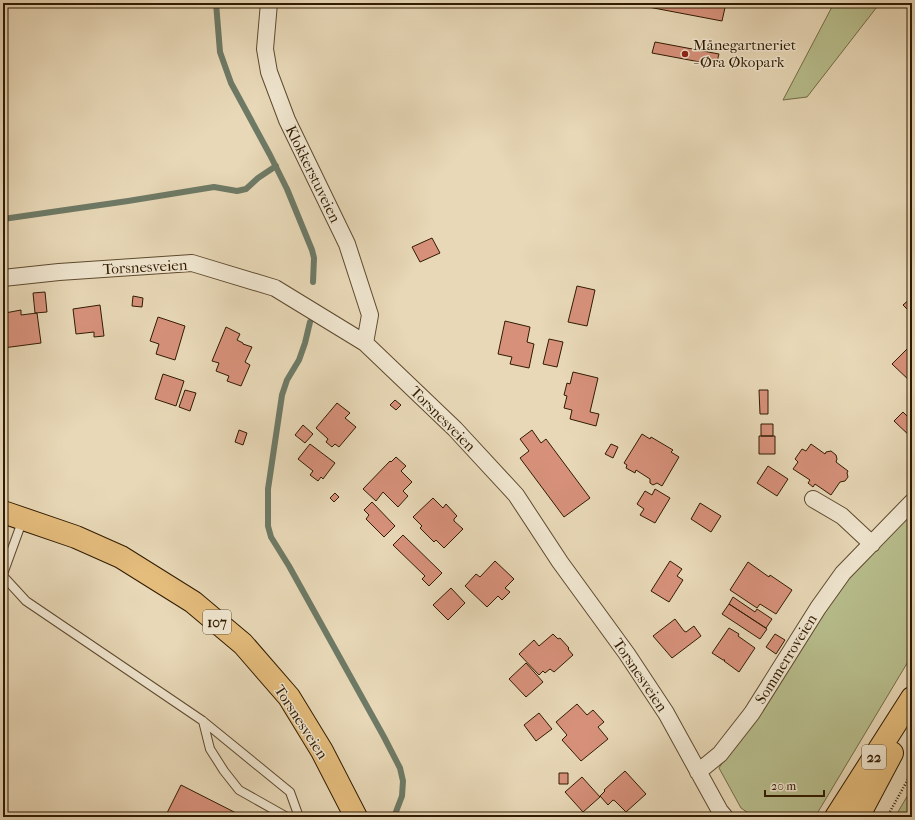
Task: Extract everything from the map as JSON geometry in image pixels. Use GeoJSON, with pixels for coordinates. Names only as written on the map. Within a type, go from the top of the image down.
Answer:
{"type":"FeatureCollection","features":[{"type":"Feature","properties":{"kind":"main road","name":"Torsnesveien"},"geometry":{"type":"LineString","coordinates":[[3,512],[76,537],[121,557],[193,602],[243,644],[289,698],[322,751],[356,817]]}},
{"type":"Feature","properties":{"kind":"main road","name":"22"},"geometry":{"type":"LineString","coordinates":[[836,817],[912,698]]}},
{"type":"Feature","properties":{"kind":"main road","name":"22"},"geometry":{"type":"LineString","coordinates":[[858,817],[912,718]]}},
{"type":"Feature","properties":{"kind":"street","name":"Klokkerstuveien"},"geometry":{"type":"LineString","coordinates":[[269,3],[265,49],[269,72],[287,120],[347,244],[370,315],[365,343]]}},
{"type":"Feature","properties":{"kind":"street","name":"Torsnesveien"},"geometry":{"type":"LineString","coordinates":[[3,278],[59,272],[192,263],[276,288],[365,343],[455,429],[516,495],[560,562],[631,660],[666,713],[720,811],[725,817]]}},
{"type":"Feature","properties":{"kind":"street"},"geometry":{"type":"LineString","coordinates":[[813,499],[842,516],[872,544]]}},
{"type":"Feature","properties":{"kind":"street","name":"Sommerroveien"},"geometry":{"type":"LineString","coordinates":[[698,772],[720,754],[752,713],[826,596],[844,573],[912,502]]}},
{"type":"Feature","properties":{"kind":"lane"},"geometry":{"type":"LineString","coordinates":[[23,518],[3,575],[26,601],[203,721],[290,792],[299,817]]}},
{"type":"Feature","properties":{"kind":"lane"},"geometry":{"type":"LineString","coordinates":[[203,721],[210,749],[224,771],[239,790],[287,817]]}},
{"type":"Feature","properties":{"kind":"path"},"geometry":{"type":"LineString","coordinates":[[887,817],[912,772]]}},
{"type":"Feature","properties":{"kind":"green space"},"geometry":{"type":"Polygon","coordinates":[[[834,3],[880,3],[807,97],[783,100],[834,3]]]}},
{"type":"Feature","properties":{"kind":"green space"},"geometry":{"type":"Polygon","coordinates":[[[912,513],[912,655],[815,817],[754,817],[741,808],[719,768],[859,562],[912,513]]]}},
{"type":"Feature","properties":{"kind":"green space"},"geometry":{"type":"Polygon","coordinates":[[[912,788],[912,817],[895,817],[912,788]]]}},
{"type":"Feature","properties":{"kind":"building"},"geometry":{"type":"Polygon","coordinates":[[[643,3],[726,3],[722,21],[643,6],[643,3]]]}},
{"type":"Feature","properties":{"kind":"building","name":"Månegartneriet - Øra Økopark"},"geometry":{"type":"Polygon","coordinates":[[[655,42],[719,54],[716,65],[652,53],[655,42]]]}},
{"type":"Feature","properties":{"kind":"building"},"geometry":{"type":"Polygon","coordinates":[[[432,238],[440,253],[420,262],[412,247],[432,238]]]}},
{"type":"Feature","properties":{"kind":"building"},"geometry":{"type":"Polygon","coordinates":[[[577,286],[595,290],[587,326],[568,322],[577,286]]]}},
{"type":"Feature","properties":{"kind":"building"},"geometry":{"type":"Polygon","coordinates":[[[45,292],[47,312],[35,313],[33,293],[45,292]]]}},
{"type":"Feature","properties":{"kind":"building"},"geometry":{"type":"Polygon","coordinates":[[[133,296],[143,298],[142,307],[132,306],[133,296]]]}},
{"type":"Feature","properties":{"kind":"building"},"geometry":{"type":"Polygon","coordinates":[[[911,298],[912,311],[910,312],[903,305],[911,298]]]}},
{"type":"Feature","properties":{"kind":"building"},"geometry":{"type":"Polygon","coordinates":[[[100,305],[104,336],[94,337],[94,332],[76,334],[73,309],[100,305]]]}},
{"type":"Feature","properties":{"kind":"building"},"geometry":{"type":"Polygon","coordinates":[[[21,310],[21,315],[37,313],[41,343],[3,348],[3,317],[5,317],[5,313],[21,310]]]}},
{"type":"Feature","properties":{"kind":"building"},"geometry":{"type":"Polygon","coordinates":[[[158,317],[185,326],[175,360],[156,354],[159,344],[150,341],[158,317]]]}},
{"type":"Feature","properties":{"kind":"building"},"geometry":{"type":"Polygon","coordinates":[[[505,321],[530,327],[527,342],[534,344],[529,368],[510,364],[512,357],[498,354],[505,321]]]}},
{"type":"Feature","properties":{"kind":"building"},"geometry":{"type":"Polygon","coordinates":[[[226,327],[240,334],[237,340],[252,347],[245,362],[250,365],[241,386],[227,381],[229,376],[216,371],[219,363],[212,361],[226,327]]]}},
{"type":"Feature","properties":{"kind":"building"},"geometry":{"type":"Polygon","coordinates":[[[549,339],[563,342],[557,367],[543,364],[549,339]]]}},
{"type":"Feature","properties":{"kind":"building"},"geometry":{"type":"Polygon","coordinates":[[[907,349],[912,354],[911,382],[892,364],[907,349]]]}},
{"type":"Feature","properties":{"kind":"building"},"geometry":{"type":"Polygon","coordinates":[[[573,372],[598,378],[590,412],[599,414],[596,426],[570,419],[572,410],[564,408],[567,396],[564,395],[567,383],[570,384],[573,372]]]}},
{"type":"Feature","properties":{"kind":"building"},"geometry":{"type":"Polygon","coordinates":[[[163,374],[184,381],[176,406],[155,399],[163,374]]]}},
{"type":"Feature","properties":{"kind":"building"},"geometry":{"type":"Polygon","coordinates":[[[185,390],[196,393],[190,411],[179,407],[185,390]]]}},
{"type":"Feature","properties":{"kind":"building"},"geometry":{"type":"Polygon","coordinates":[[[759,390],[768,390],[768,414],[760,414],[759,390]]]}},
{"type":"Feature","properties":{"kind":"building"},"geometry":{"type":"Polygon","coordinates":[[[395,400],[401,405],[396,410],[390,405],[395,400]]]}},
{"type":"Feature","properties":{"kind":"building"},"geometry":{"type":"Polygon","coordinates":[[[337,403],[350,413],[345,418],[356,427],[339,447],[335,444],[332,447],[326,442],[328,439],[316,428],[337,403]]]}},
{"type":"Feature","properties":{"kind":"building"},"geometry":{"type":"Polygon","coordinates":[[[903,412],[912,421],[912,438],[894,421],[903,412]]]}},
{"type":"Feature","properties":{"kind":"building"},"geometry":{"type":"Polygon","coordinates":[[[761,424],[773,424],[773,436],[761,436],[761,424]]]}},
{"type":"Feature","properties":{"kind":"building"},"geometry":{"type":"Polygon","coordinates":[[[303,425],[313,434],[305,443],[295,435],[303,425]]]}},
{"type":"Feature","properties":{"kind":"building"},"geometry":{"type":"Polygon","coordinates":[[[239,430],[247,433],[243,445],[235,442],[239,430]]]}},
{"type":"Feature","properties":{"kind":"building"},"geometry":{"type":"Polygon","coordinates":[[[532,430],[541,443],[546,439],[590,498],[564,517],[520,458],[529,451],[520,439],[532,430]]]}},
{"type":"Feature","properties":{"kind":"building"},"geometry":{"type":"Polygon","coordinates":[[[642,434],[650,439],[651,437],[673,450],[671,452],[679,457],[662,486],[657,483],[653,485],[650,483],[650,479],[636,470],[635,473],[626,468],[627,465],[624,463],[642,434]]]}},
{"type":"Feature","properties":{"kind":"building"},"geometry":{"type":"Polygon","coordinates":[[[759,436],[775,436],[775,454],[759,454],[759,436]]]}},
{"type":"Feature","properties":{"kind":"building"},"geometry":{"type":"Polygon","coordinates":[[[310,444],[335,463],[323,479],[321,477],[318,481],[310,475],[313,471],[298,459],[310,444]]]}},
{"type":"Feature","properties":{"kind":"building"},"geometry":{"type":"Polygon","coordinates":[[[611,444],[618,447],[613,458],[605,454],[611,444]]]}},
{"type":"Feature","properties":{"kind":"building"},"geometry":{"type":"Polygon","coordinates":[[[811,444],[825,454],[826,452],[831,451],[836,455],[836,462],[848,471],[848,477],[845,481],[840,482],[831,495],[815,484],[813,487],[808,483],[810,480],[793,469],[798,462],[795,459],[802,449],[806,451],[811,444]]]}},
{"type":"Feature","properties":{"kind":"building"},"geometry":{"type":"Polygon","coordinates":[[[396,457],[406,466],[401,471],[412,482],[403,491],[408,496],[398,507],[383,492],[376,501],[363,489],[390,461],[391,462],[396,457]]]}},
{"type":"Feature","properties":{"kind":"building"},"geometry":{"type":"Polygon","coordinates":[[[768,466],[788,479],[777,496],[757,483],[768,466]]]}},
{"type":"Feature","properties":{"kind":"building"},"geometry":{"type":"Polygon","coordinates":[[[655,489],[670,498],[655,523],[640,515],[644,509],[637,504],[645,491],[652,495],[655,489]]]}},
{"type":"Feature","properties":{"kind":"building"},"geometry":{"type":"Polygon","coordinates":[[[335,493],[339,497],[334,502],[330,498],[335,493]]]}},
{"type":"Feature","properties":{"kind":"building"},"geometry":{"type":"Polygon","coordinates":[[[433,498],[443,508],[446,504],[457,516],[454,521],[463,529],[444,548],[436,540],[434,542],[420,528],[422,526],[413,517],[433,498]]]}},
{"type":"Feature","properties":{"kind":"building"},"geometry":{"type":"Polygon","coordinates":[[[372,502],[395,526],[384,537],[366,519],[369,515],[364,510],[372,502]]]}},
{"type":"Feature","properties":{"kind":"building"},"geometry":{"type":"Polygon","coordinates":[[[700,503],[721,516],[711,532],[691,519],[700,503]]]}},
{"type":"Feature","properties":{"kind":"building"},"geometry":{"type":"Polygon","coordinates":[[[403,535],[442,573],[429,586],[422,579],[425,576],[393,545],[403,535]]]}},
{"type":"Feature","properties":{"kind":"building"},"geometry":{"type":"Polygon","coordinates":[[[495,561],[514,579],[505,588],[510,592],[502,600],[498,596],[487,607],[465,586],[476,574],[480,577],[495,561]]]}},
{"type":"Feature","properties":{"kind":"building"},"geometry":{"type":"Polygon","coordinates":[[[670,561],[682,569],[677,576],[683,580],[669,602],[651,591],[670,561]]]}},
{"type":"Feature","properties":{"kind":"building"},"geometry":{"type":"Polygon","coordinates":[[[748,562],[769,577],[770,575],[792,590],[776,614],[760,604],[757,608],[730,590],[748,562]]]}},
{"type":"Feature","properties":{"kind":"building"},"geometry":{"type":"Polygon","coordinates":[[[451,588],[465,603],[448,620],[433,605],[451,588]]]}},
{"type":"Feature","properties":{"kind":"building"},"geometry":{"type":"Polygon","coordinates":[[[733,597],[755,612],[757,609],[772,619],[766,628],[729,604],[733,597]]]}},
{"type":"Feature","properties":{"kind":"building"},"geometry":{"type":"Polygon","coordinates":[[[729,604],[767,629],[760,639],[722,614],[729,604]]]}},
{"type":"Feature","properties":{"kind":"building"},"geometry":{"type":"Polygon","coordinates":[[[675,619],[684,631],[686,632],[694,626],[701,636],[672,658],[653,636],[675,619]]]}},
{"type":"Feature","properties":{"kind":"building"},"geometry":{"type":"Polygon","coordinates":[[[729,628],[739,634],[738,636],[755,648],[739,672],[724,661],[725,660],[712,653],[729,628]]]}},
{"type":"Feature","properties":{"kind":"building"},"geometry":{"type":"Polygon","coordinates":[[[553,634],[558,639],[560,638],[573,655],[554,672],[550,669],[545,673],[543,671],[539,675],[519,654],[534,640],[539,646],[553,634]]]}},
{"type":"Feature","properties":{"kind":"building"},"geometry":{"type":"Polygon","coordinates":[[[775,634],[785,640],[776,654],[766,647],[775,634]]]}},
{"type":"Feature","properties":{"kind":"building"},"geometry":{"type":"Polygon","coordinates":[[[526,663],[543,682],[526,697],[509,679],[526,663]]]}},
{"type":"Feature","properties":{"kind":"building"},"geometry":{"type":"Polygon","coordinates":[[[577,704],[587,715],[593,710],[604,722],[598,727],[608,739],[581,761],[562,740],[567,735],[556,722],[577,704]]]}},
{"type":"Feature","properties":{"kind":"building"},"geometry":{"type":"Polygon","coordinates":[[[539,713],[552,729],[536,741],[524,725],[539,713]]]}},
{"type":"Feature","properties":{"kind":"building"},"geometry":{"type":"Polygon","coordinates":[[[625,771],[646,794],[626,812],[615,801],[613,800],[608,805],[600,796],[605,791],[604,790],[625,771]]]}},
{"type":"Feature","properties":{"kind":"building"},"geometry":{"type":"Polygon","coordinates":[[[559,773],[568,773],[568,784],[559,784],[559,773]]]}},
{"type":"Feature","properties":{"kind":"building"},"geometry":{"type":"Polygon","coordinates":[[[582,777],[600,797],[583,812],[565,792],[582,777]]]}},
{"type":"Feature","properties":{"kind":"building"},"geometry":{"type":"Polygon","coordinates":[[[181,785],[244,817],[165,817],[181,785]]]}},
{"type":"Feature","properties":{"kind":"waterway"},"geometry":{"type":"LineString","coordinates":[[216,3],[220,52],[231,83],[287,189],[312,250],[314,258],[313,282]]}},
{"type":"Feature","properties":{"kind":"waterway"},"geometry":{"type":"LineString","coordinates":[[3,219],[214,187],[237,191],[246,189],[258,178],[276,166]]}},
{"type":"Feature","properties":{"kind":"waterway"},"geometry":{"type":"LineString","coordinates":[[310,322],[299,360],[287,380],[282,395],[268,489],[268,526],[271,537],[289,566],[400,768],[403,781],[402,796],[394,817]]}},
{"type":"Feature","properties":{"kind":"place","name":"Månegartneriet - Øra Økopark"},"geometry":{"type":"Point","coordinates":[685,54]}}]}
